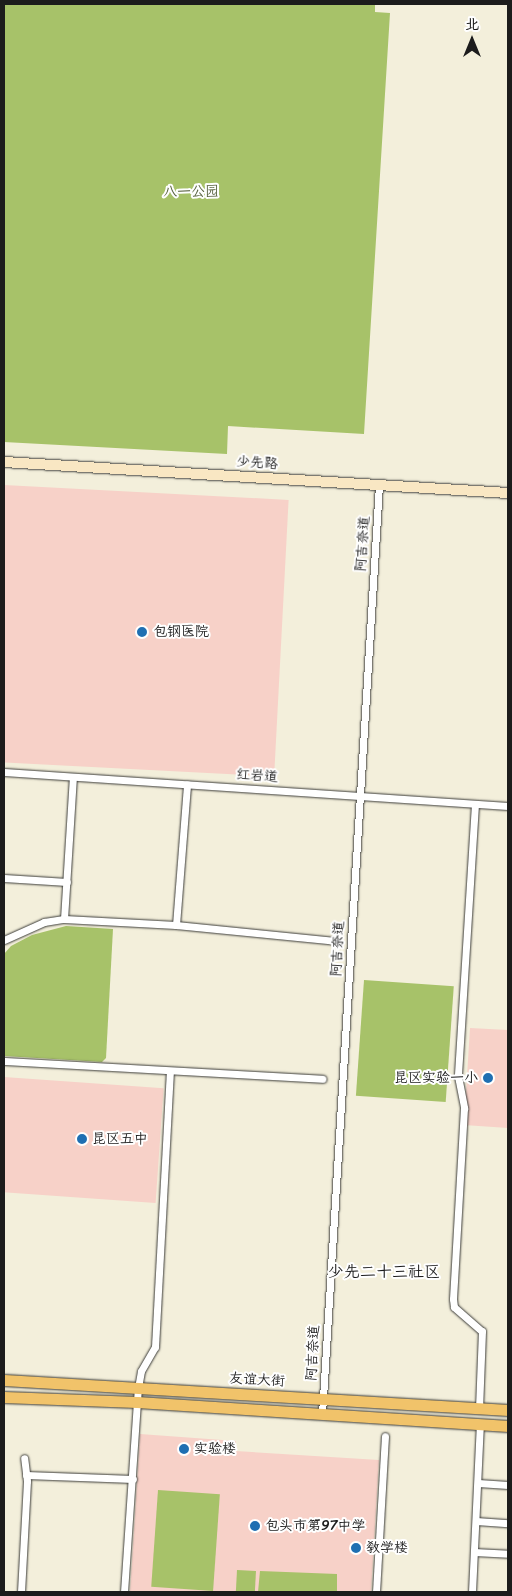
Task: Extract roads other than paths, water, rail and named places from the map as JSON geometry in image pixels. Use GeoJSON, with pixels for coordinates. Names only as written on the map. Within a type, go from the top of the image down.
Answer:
{"type":"FeatureCollection","features":[{"type":"Feature","properties":{"kind":"main road","name":"少先路"},"geometry":{"type":"LineString","coordinates":[[4,462],[508,493]]}},
{"type":"Feature","properties":{"kind":"main road","name":"友谊大街"},"geometry":{"type":"LineString","coordinates":[[4,1380],[508,1410]]}},
{"type":"Feature","properties":{"kind":"main road"},"geometry":{"type":"LineString","coordinates":[[4,1397],[137,1402],[508,1426]]}},
{"type":"Feature","properties":{"kind":"street","name":"阿吉奈道"},"geometry":{"type":"LineString","coordinates":[[322,1414],[379,485]]}},
{"type":"Feature","properties":{"kind":"street","name":"红岩道"},"geometry":{"type":"LineString","coordinates":[[4,772],[508,806]]}},
{"type":"Feature","properties":{"kind":"street"},"geometry":{"type":"LineString","coordinates":[[64,919],[68,882],[73,777]]}},
{"type":"Feature","properties":{"kind":"street"},"geometry":{"type":"LineString","coordinates":[[176,925],[187,784]]}},
{"type":"Feature","properties":{"kind":"street"},"geometry":{"type":"LineString","coordinates":[[475,804],[458,1076],[464,1108],[453,1299],[454,1307],[482,1331],[479,1408]]}},
{"type":"Feature","properties":{"kind":"street"},"geometry":{"type":"LineString","coordinates":[[4,878],[68,882]]}},
{"type":"Feature","properties":{"kind":"street"},"geometry":{"type":"LineString","coordinates":[[4,940],[44,922],[64,919],[176,925],[335,941]]}},
{"type":"Feature","properties":{"kind":"street"},"geometry":{"type":"LineString","coordinates":[[4,1061],[322,1079]]}},
{"type":"Feature","properties":{"kind":"street"},"geometry":{"type":"LineString","coordinates":[[124,1592],[140,1370],[155,1347],[170,1070]]}},
{"type":"Feature","properties":{"kind":"street"},"geometry":{"type":"LineString","coordinates":[[472,1592],[480,1424]]}},
{"type":"Feature","properties":{"kind":"street"},"geometry":{"type":"LineString","coordinates":[[376,1592],[385,1436]]}},
{"type":"Feature","properties":{"kind":"street"},"geometry":{"type":"LineString","coordinates":[[21,1592],[26,1475],[24,1458]]}},
{"type":"Feature","properties":{"kind":"street"},"geometry":{"type":"LineString","coordinates":[[26,1475],[133,1479]]}},
{"type":"Feature","properties":{"kind":"street"},"geometry":{"type":"LineString","coordinates":[[478,1483],[508,1485]]}},
{"type":"Feature","properties":{"kind":"street"},"geometry":{"type":"LineString","coordinates":[[476,1521],[508,1523]]}},
{"type":"Feature","properties":{"kind":"street"},"geometry":{"type":"LineString","coordinates":[[474,1552],[508,1554]]}},
{"type":"Feature","properties":{"kind":"place","name":"包钢医院"},"geometry":{"type":"Point","coordinates":[142,632]}},
{"type":"Feature","properties":{"kind":"place","name":"昆区实验一小"},"geometry":{"type":"Point","coordinates":[488,1078]}},
{"type":"Feature","properties":{"kind":"place","name":"昆区五中"},"geometry":{"type":"Point","coordinates":[82,1139]}},
{"type":"Feature","properties":{"kind":"place","name":"实验楼"},"geometry":{"type":"Point","coordinates":[184,1449]}},
{"type":"Feature","properties":{"kind":"place","name":"包头市第97中学"},"geometry":{"type":"Point","coordinates":[255,1526]}},
{"type":"Feature","properties":{"kind":"place","name":"教学楼"},"geometry":{"type":"Point","coordinates":[356,1548]}},
{"type":"Feature","properties":{"kind":"district","name":"少先二十三社区"},"geometry":{"type":"Point","coordinates":[384,1272]}},
{"type":"Feature","properties":{"kind":"park label","name":"八一公园"},"geometry":{"type":"Point","coordinates":[191,192]}}]}
